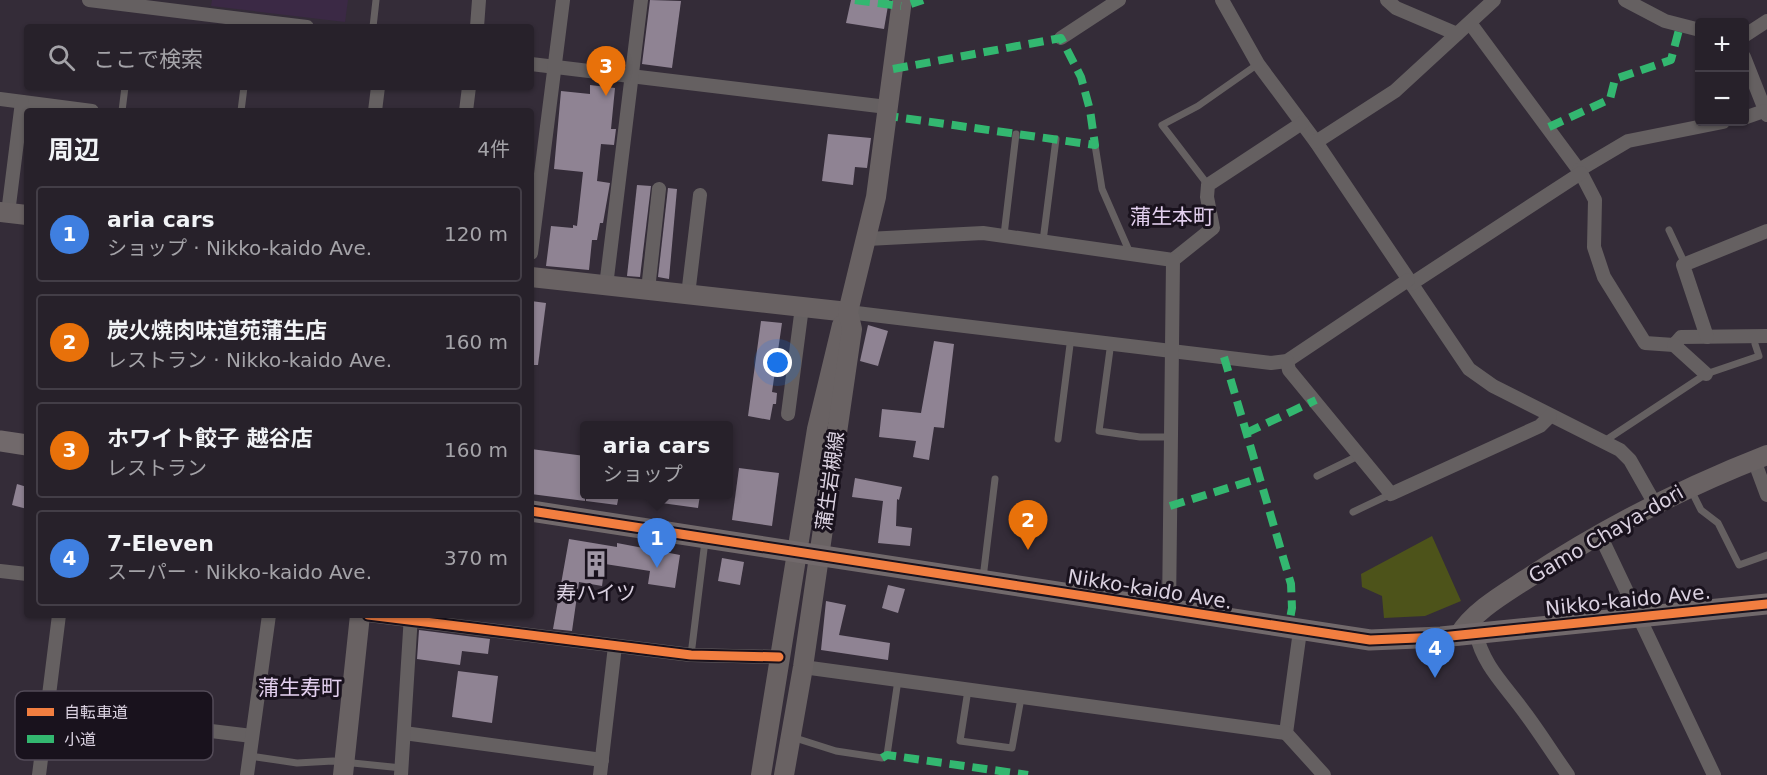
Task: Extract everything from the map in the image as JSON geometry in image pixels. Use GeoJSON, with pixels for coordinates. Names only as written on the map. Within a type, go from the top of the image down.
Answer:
{"type":"FeatureCollection","features":[{"type":"Feature","properties":{"kind":"main road"},"geometry":{"type":"LineString","coordinates":[[761,775],[817,429],[840,329],[850,303],[867,239],[902,0]]}},
{"type":"Feature","properties":{"kind":"main road"},"geometry":{"type":"LineString","coordinates":[[534,277],[802,307],[850,303]]}},
{"type":"Feature","properties":{"kind":"main road","name":"蒲生岩槻線"},"geometry":{"type":"LineString","coordinates":[[784,775],[803,667],[852,329],[850,303]]}},
{"type":"Feature","properties":{"kind":"main road"},"geometry":{"type":"LineString","coordinates":[[0,441],[24,445]]}},
{"type":"Feature","properties":{"kind":"main road","name":"Gamo Chaya-dori"},"geometry":{"type":"LineString","coordinates":[[1467,634],[1470,620],[1507,593],[1600,535],[1689,487],[1760,457]]}},
{"type":"Feature","properties":{"kind":"main road","name":"Nikko-kaido Ave."},"geometry":{"type":"LineString","coordinates":[[534,511],[1300,631],[1381,640],[1467,634],[1767,604]]}},
{"type":"Feature","properties":{"kind":"main road"},"geometry":{"type":"LineString","coordinates":[[344,768],[360,618]]}},
{"type":"Feature","properties":{"kind":"street"},"geometry":{"type":"LineString","coordinates":[[89,0],[283,24]]}},
{"type":"Feature","properties":{"kind":"street"},"geometry":{"type":"LineString","coordinates":[[477,24],[479,0]]}},
{"type":"Feature","properties":{"kind":"street"},"geometry":{"type":"LineString","coordinates":[[534,230],[563,0]]}},
{"type":"Feature","properties":{"kind":"street"},"geometry":{"type":"LineString","coordinates":[[606,286],[641,0]]}},
{"type":"Feature","properties":{"kind":"street"},"geometry":{"type":"LineString","coordinates":[[1060,38],[1119,0]]}},
{"type":"Feature","properties":{"kind":"street"},"geometry":{"type":"LineString","coordinates":[[1222,0],[1258,64],[1316,142],[1469,369],[1493,387],[1620,450],[1630,460],[1655,504]]}},
{"type":"Feature","properties":{"kind":"street"},"geometry":{"type":"LineString","coordinates":[[1387,0],[1395,8],[1458,34]]}},
{"type":"Feature","properties":{"kind":"street"},"geometry":{"type":"LineString","coordinates":[[1316,142],[1395,91],[1494,0]]}},
{"type":"Feature","properties":{"kind":"street"},"geometry":{"type":"LineString","coordinates":[[1625,0],[1665,21],[1695,29]]}},
{"type":"Feature","properties":{"kind":"street"},"geometry":{"type":"LineString","coordinates":[[1749,33],[1767,21]]}},
{"type":"Feature","properties":{"kind":"street"},"geometry":{"type":"LineString","coordinates":[[1470,22],[1580,172],[1595,200],[1594,247],[1604,277],[1645,343],[1674,345],[1706,374]]}},
{"type":"Feature","properties":{"kind":"street"},"geometry":{"type":"LineString","coordinates":[[534,64],[887,107]]}},
{"type":"Feature","properties":{"kind":"street"},"geometry":{"type":"LineString","coordinates":[[1749,70],[1766,113],[1749,117]]}},
{"type":"Feature","properties":{"kind":"street"},"geometry":{"type":"LineString","coordinates":[[375,108],[378,90]]}},
{"type":"Feature","properties":{"kind":"street"},"geometry":{"type":"LineString","coordinates":[[466,108],[469,90]]}},
{"type":"Feature","properties":{"kind":"street"},"geometry":{"type":"LineString","coordinates":[[0,99],[69,108]]}},
{"type":"Feature","properties":{"kind":"street"},"geometry":{"type":"LineString","coordinates":[[12,214],[22,102]]}},
{"type":"Feature","properties":{"kind":"street"},"geometry":{"type":"LineString","coordinates":[[1169,611],[1173,261],[1213,228],[1207,197],[1208,185],[1302,123]]}},
{"type":"Feature","properties":{"kind":"street"},"geometry":{"type":"LineString","coordinates":[[850,303],[1071,337],[1271,363],[1287,361],[1628,141],[1703,126]]}},
{"type":"Feature","properties":{"kind":"street"},"geometry":{"type":"LineString","coordinates":[[648,290],[659,189]]}},
{"type":"Feature","properties":{"kind":"street"},"geometry":{"type":"LineString","coordinates":[[688,295],[700,195]]}},
{"type":"Feature","properties":{"kind":"street"},"geometry":{"type":"LineString","coordinates":[[1707,337],[1684,264],[1767,231]]}},
{"type":"Feature","properties":{"kind":"street"},"geometry":{"type":"LineString","coordinates":[[867,239],[983,232],[1173,261]]}},
{"type":"Feature","properties":{"kind":"street"},"geometry":{"type":"LineString","coordinates":[[788,414],[802,307]]}},
{"type":"Feature","properties":{"kind":"street"},"geometry":{"type":"LineString","coordinates":[[1674,345],[1681,337],[1767,336]]}},
{"type":"Feature","properties":{"kind":"street"},"geometry":{"type":"LineString","coordinates":[[1287,361],[1289,370],[1391,494],[1540,426],[1550,416]]}},
{"type":"Feature","properties":{"kind":"street"},"geometry":{"type":"LineString","coordinates":[[1760,457],[1767,495]]}},
{"type":"Feature","properties":{"kind":"street"},"geometry":{"type":"LineString","coordinates":[[1600,535],[1641,616],[1714,775]]}},
{"type":"Feature","properties":{"kind":"street"},"geometry":{"type":"LineString","coordinates":[[0,571],[24,574]]}},
{"type":"Feature","properties":{"kind":"street"},"geometry":{"type":"LineString","coordinates":[[50,691],[59,618]]}},
{"type":"Feature","properties":{"kind":"street"},"geometry":{"type":"LineString","coordinates":[[247,775],[269,618]]}},
{"type":"Feature","properties":{"kind":"street"},"geometry":{"type":"LineString","coordinates":[[402,772],[411,618],[691,655],[779,657]]}},
{"type":"Feature","properties":{"kind":"street"},"geometry":{"type":"LineString","coordinates":[[1286,733],[1300,631]]}},
{"type":"Feature","properties":{"kind":"street"},"geometry":{"type":"LineString","coordinates":[[1467,634],[1496,678],[1523,710],[1568,775]]}},
{"type":"Feature","properties":{"kind":"street"},"geometry":{"type":"LineString","coordinates":[[600,775],[615,646]]}},
{"type":"Feature","properties":{"kind":"street"},"geometry":{"type":"LineString","coordinates":[[803,667],[1286,733],[1324,775]]}},
{"type":"Feature","properties":{"kind":"street"},"geometry":{"type":"LineString","coordinates":[[213,731],[252,736]]}},
{"type":"Feature","properties":{"kind":"street"},"geometry":{"type":"LineString","coordinates":[[404,733],[602,760]]}},
{"type":"Feature","properties":{"kind":"street"},"geometry":{"type":"LineString","coordinates":[[39,775],[41,760]]}},
{"type":"Feature","properties":{"kind":"lane"},"geometry":{"type":"LineString","coordinates":[[373,24],[376,0]]}},
{"type":"Feature","properties":{"kind":"lane"},"geometry":{"type":"LineString","coordinates":[[1208,185],[1162,125],[1198,106],[1258,64]]}},
{"type":"Feature","properties":{"kind":"lane"},"geometry":{"type":"LineString","coordinates":[[122,108],[125,90]]}},
{"type":"Feature","properties":{"kind":"lane"},"geometry":{"type":"LineString","coordinates":[[240,108],[244,90]]}},
{"type":"Feature","properties":{"kind":"lane"},"geometry":{"type":"LineString","coordinates":[[1004,235],[1016,134]]}},
{"type":"Feature","properties":{"kind":"lane"},"geometry":{"type":"LineString","coordinates":[[1043,241],[1056,139]]}},
{"type":"Feature","properties":{"kind":"lane"},"geometry":{"type":"LineString","coordinates":[[1095,145],[1102,189],[1130,253]]}},
{"type":"Feature","properties":{"kind":"lane"},"geometry":{"type":"LineString","coordinates":[[1669,230],[1684,264]]}},
{"type":"Feature","properties":{"kind":"lane"},"geometry":{"type":"LineString","coordinates":[[1058,439],[1071,337]]}},
{"type":"Feature","properties":{"kind":"lane"},"geometry":{"type":"LineString","coordinates":[[1111,342],[1099,431],[1140,437],[1170,437]]}},
{"type":"Feature","properties":{"kind":"lane"},"geometry":{"type":"LineString","coordinates":[[1603,442],[1706,374],[1759,356],[1755,344]]}},
{"type":"Feature","properties":{"kind":"lane"},"geometry":{"type":"LineString","coordinates":[[1317,476],[1360,455]]}},
{"type":"Feature","properties":{"kind":"lane"},"geometry":{"type":"LineString","coordinates":[[983,580],[995,478]]}},
{"type":"Feature","properties":{"kind":"lane"},"geometry":{"type":"LineString","coordinates":[[1689,487],[1701,510],[1718,523],[1738,565],[1767,555]]}},
{"type":"Feature","properties":{"kind":"lane"},"geometry":{"type":"LineString","coordinates":[[1353,512],[1391,494]]}},
{"type":"Feature","properties":{"kind":"lane"},"geometry":{"type":"LineString","coordinates":[[691,655],[705,538]]}},
{"type":"Feature","properties":{"kind":"lane"},"geometry":{"type":"LineString","coordinates":[[792,736],[836,751],[885,757],[898,680]]}},
{"type":"Feature","properties":{"kind":"lane"},"geometry":{"type":"LineString","coordinates":[[968,690],[960,741],[1012,748],[1021,698]]}},
{"type":"Feature","properties":{"kind":"lane"},"geometry":{"type":"LineString","coordinates":[[250,756],[344,768],[402,772]]}},
{"type":"Feature","properties":{"kind":"shaded area"},"geometry":{"type":"Polygon","coordinates":[[[212,0],[348,0],[345,22],[211,6],[212,0]]]}},
{"type":"Feature","properties":{"kind":"green space"},"geometry":{"type":"Polygon","coordinates":[[[1432,536],[1461,601],[1425,616],[1384,618],[1382,596],[1362,587],[1361,574],[1432,536]]]}},
{"type":"Feature","properties":{"kind":"building"},"geometry":{"type":"Polygon","coordinates":[[[650,0],[681,1],[672,68],[642,64],[650,0]]]}},
{"type":"Feature","properties":{"kind":"building"},"geometry":{"type":"Polygon","coordinates":[[[851,0],[889,0],[884,29],[846,23],[851,0]]]}},
{"type":"Feature","properties":{"kind":"building"},"geometry":{"type":"Polygon","coordinates":[[[590,85],[615,88],[611,129],[616,129],[614,145],[601,144],[597,181],[610,183],[603,223],[600,223],[597,240],[592,240],[589,270],[546,266],[551,226],[573,228],[573,225],[577,226],[583,172],[554,169],[561,91],[590,94],[590,85]]]}},
{"type":"Feature","properties":{"kind":"building"},"geometry":{"type":"Polygon","coordinates":[[[828,134],[871,138],[867,168],[855,167],[853,185],[822,181],[828,134]]]}},
{"type":"Feature","properties":{"kind":"building"},"geometry":{"type":"Polygon","coordinates":[[[637,185],[651,186],[640,277],[627,276],[637,185]]]}},
{"type":"Feature","properties":{"kind":"building"},"geometry":{"type":"Polygon","coordinates":[[[668,188],[677,189],[669,279],[658,277],[668,188]]]}},
{"type":"Feature","properties":{"kind":"building"},"geometry":{"type":"Polygon","coordinates":[[[534,301],[546,303],[538,365],[534,365],[534,301]]]}},
{"type":"Feature","properties":{"kind":"building"},"geometry":{"type":"Polygon","coordinates":[[[761,321],[782,323],[772,392],[777,393],[776,404],[773,404],[770,420],[748,416],[761,321]]]}},
{"type":"Feature","properties":{"kind":"building"},"geometry":{"type":"Polygon","coordinates":[[[868,325],[888,331],[878,366],[860,361],[868,325]]]}},
{"type":"Feature","properties":{"kind":"building"},"geometry":{"type":"Polygon","coordinates":[[[934,341],[954,344],[944,428],[934,427],[929,460],[913,457],[916,441],[879,437],[882,409],[921,413],[934,341]]]}},
{"type":"Feature","properties":{"kind":"building"},"geometry":{"type":"Polygon","coordinates":[[[534,449],[580,455],[580,499],[585,499],[585,501],[534,494],[534,449]]]}},
{"type":"Feature","properties":{"kind":"building"},"geometry":{"type":"Polygon","coordinates":[[[739,468],[779,473],[772,526],[732,520],[739,468]]]}},
{"type":"Feature","properties":{"kind":"building"},"geometry":{"type":"Polygon","coordinates":[[[855,478],[902,487],[899,500],[897,499],[896,526],[912,528],[910,546],[878,543],[883,501],[852,497],[855,478]]]}},
{"type":"Feature","properties":{"kind":"building"},"geometry":{"type":"Polygon","coordinates":[[[17,484],[24,486],[24,508],[12,505],[17,484]]]}},
{"type":"Feature","properties":{"kind":"building"},"geometry":{"type":"Polygon","coordinates":[[[586,499],[618,499],[617,505],[586,501],[586,499]]]}},
{"type":"Feature","properties":{"kind":"building"},"geometry":{"type":"Polygon","coordinates":[[[647,499],[699,499],[698,508],[647,501],[647,499]]]}},
{"type":"Feature","properties":{"kind":"building"},"geometry":{"type":"Polygon","coordinates":[[[569,539],[617,547],[617,543],[680,555],[675,588],[648,584],[650,571],[605,564],[602,586],[579,582],[572,631],[553,629],[569,539]]]}},
{"type":"Feature","properties":{"kind":"building"},"geometry":{"type":"Polygon","coordinates":[[[722,558],[744,562],[740,585],[718,581],[722,558]]]}},
{"type":"Feature","properties":{"kind":"building"},"geometry":{"type":"Polygon","coordinates":[[[888,585],[905,589],[898,613],[882,608],[888,585]]]}},
{"type":"Feature","properties":{"kind":"building"},"geometry":{"type":"Polygon","coordinates":[[[826,601],[846,605],[839,635],[890,643],[888,660],[821,650],[826,601]]]}},
{"type":"Feature","properties":{"kind":"building"},"geometry":{"type":"Polygon","coordinates":[[[419,630],[490,639],[488,654],[462,651],[460,665],[417,659],[419,630]]]}},
{"type":"Feature","properties":{"kind":"building"},"geometry":{"type":"Polygon","coordinates":[[[458,671],[498,676],[492,723],[452,717],[458,671]]]}},
{"type":"Feature","properties":{"kind":"marked path"},"geometry":{"type":"LineString","coordinates":[[855,0],[901,6]]}},
{"type":"Feature","properties":{"kind":"marked path"},"geometry":{"type":"LineString","coordinates":[[911,4],[923,0]]}},
{"type":"Feature","properties":{"kind":"marked path"},"geometry":{"type":"LineString","coordinates":[[1549,127],[1610,99],[1615,79],[1671,60],[1680,26]]}},
{"type":"Feature","properties":{"kind":"marked path"},"geometry":{"type":"LineString","coordinates":[[893,69],[1061,38],[1081,77],[1090,110],[1095,145],[896,117]]}},
{"type":"Feature","properties":{"kind":"marked path"},"geometry":{"type":"LineString","coordinates":[[1224,357],[1291,584],[1292,608],[1288,629]]}},
{"type":"Feature","properties":{"kind":"marked path"},"geometry":{"type":"LineString","coordinates":[[1246,433],[1316,400]]}},
{"type":"Feature","properties":{"kind":"marked path"},"geometry":{"type":"LineString","coordinates":[[1170,506],[1260,478]]}},
{"type":"Feature","properties":{"kind":"marked path"},"geometry":{"type":"LineString","coordinates":[[882,758],[887,755],[1028,775]]}},
{"type":"Feature","properties":{"kind":"cycle path"},"geometry":{"type":"LineString","coordinates":[[534,511],[1370,640],[1441,637],[1767,604]]}},
{"type":"Feature","properties":{"kind":"cycle path"},"geometry":{"type":"LineString","coordinates":[[392,618],[691,655],[779,657]]}},
{"type":"Feature","properties":{"kind":"place","name":"ホワイト餃子 越谷店"},"geometry":{"type":"Point","coordinates":[606,96]}},
{"type":"Feature","properties":{"kind":"place","name":"炭火焼肉味道苑蒲生店"},"geometry":{"type":"Point","coordinates":[1028,550]}},
{"type":"Feature","properties":{"kind":"place","name":"寿ハイツ"},"geometry":{"type":"Point","coordinates":[596,564]}},
{"type":"Feature","properties":{"kind":"place","name":"aria cars"},"geometry":{"type":"Point","coordinates":[657,568]}},
{"type":"Feature","properties":{"kind":"place","name":"7-Eleven"},"geometry":{"type":"Point","coordinates":[1435,678]}},
{"type":"Feature","properties":{"kind":"district","name":"蒲生本町"},"geometry":{"type":"Point","coordinates":[1172,217]}},
{"type":"Feature","properties":{"kind":"district","name":"蒲生寿町"},"geometry":{"type":"Point","coordinates":[300,688]}}]}
